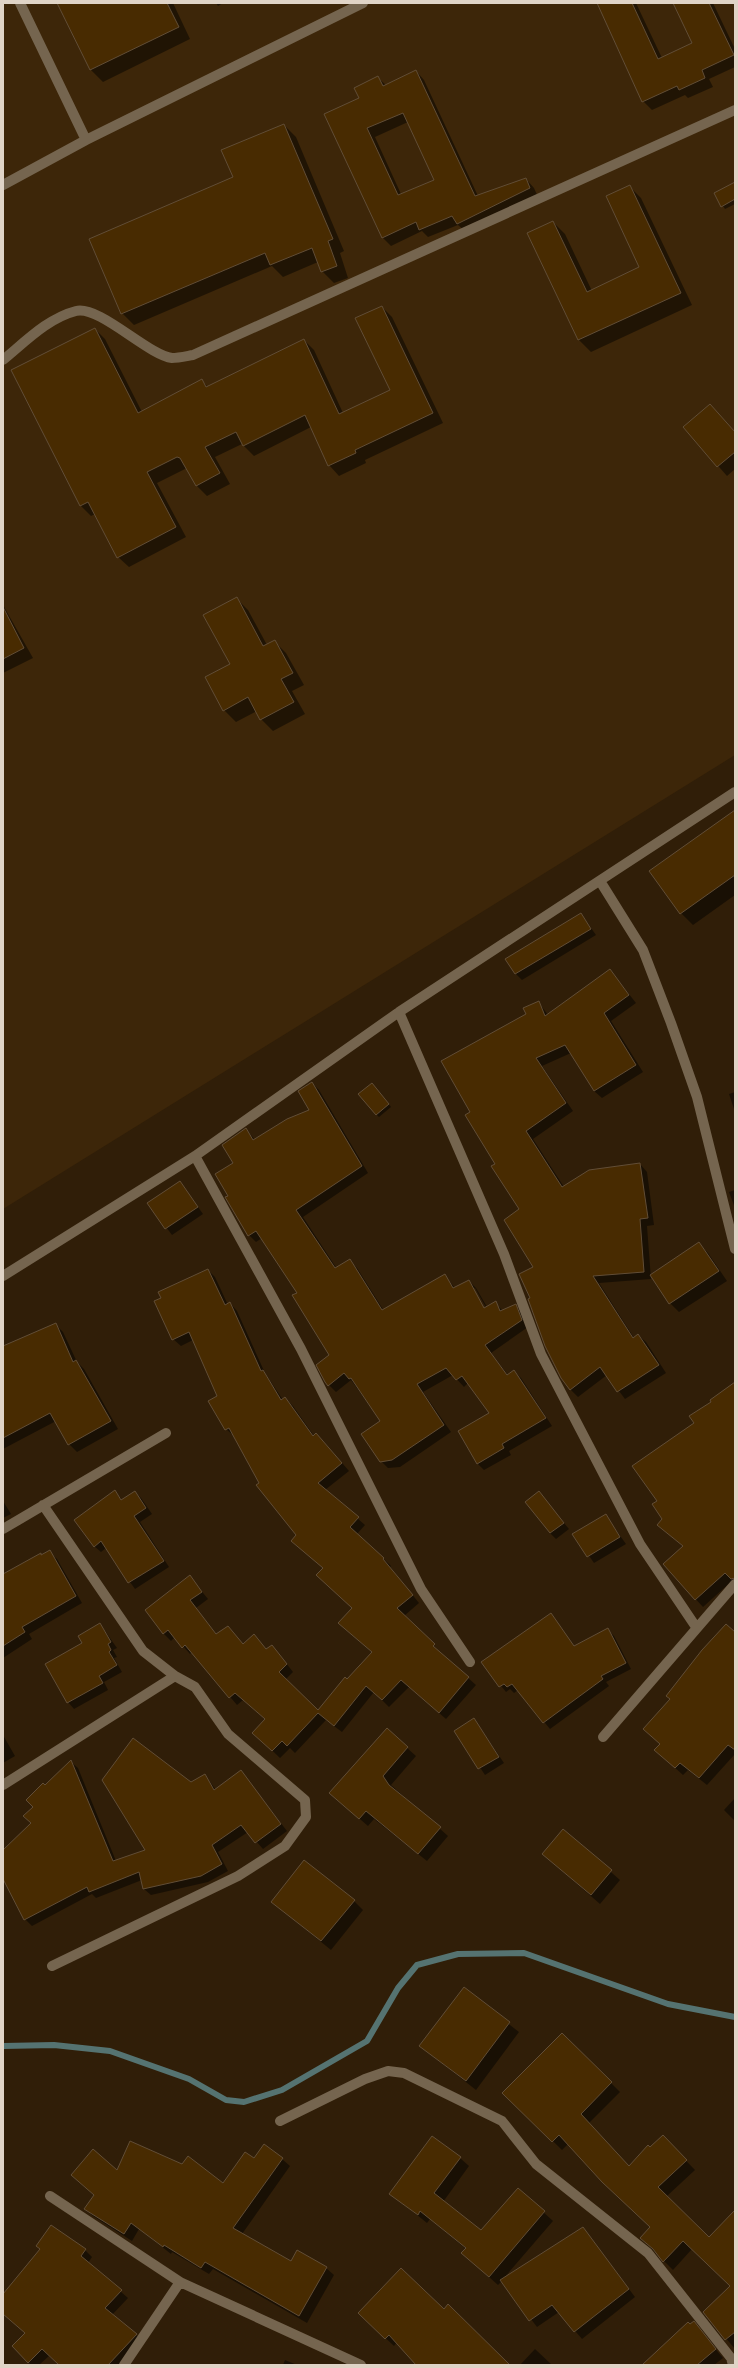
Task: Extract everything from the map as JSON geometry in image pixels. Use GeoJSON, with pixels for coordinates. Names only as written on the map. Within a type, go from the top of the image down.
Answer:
{"type":"FeatureCollection","features":[{"type":"Feature","properties":{"kind":"street"},"geometry":{"type":"LineString","coordinates":[[20,3],[86,140]]}},
{"type":"Feature","properties":{"kind":"street"},"geometry":{"type":"LineString","coordinates":[[3,185],[86,140],[363,3]]}},
{"type":"Feature","properties":{"kind":"street"},"geometry":{"type":"LineString","coordinates":[[3,360],[54,319],[78,310],[100,316],[153,349],[171,358],[193,355],[735,110]]}},
{"type":"Feature","properties":{"kind":"street"},"geometry":{"type":"LineString","coordinates":[[3,1276],[195,1156],[400,1012],[735,792]]}},
{"type":"Feature","properties":{"kind":"street"},"geometry":{"type":"LineString","coordinates":[[600,881],[642,950],[671,1023],[697,1098],[735,1249]]}},
{"type":"Feature","properties":{"kind":"street"},"geometry":{"type":"LineString","coordinates":[[400,1012],[504,1254],[541,1354],[640,1544],[696,1627]]}},
{"type":"Feature","properties":{"kind":"street"},"geometry":{"type":"LineString","coordinates":[[195,1156],[301,1349],[421,1589],[470,1662]]}},
{"type":"Feature","properties":{"kind":"street"},"geometry":{"type":"LineString","coordinates":[[3,1529],[166,1433]]}},
{"type":"Feature","properties":{"kind":"street"},"geometry":{"type":"LineString","coordinates":[[44,1505],[143,1651],[175,1676],[195,1687],[228,1734],[305,1800],[306,1818],[285,1846],[238,1876],[52,1966]]}},
{"type":"Feature","properties":{"kind":"street"},"geometry":{"type":"LineString","coordinates":[[603,1737],[696,1627],[735,1584]]}},
{"type":"Feature","properties":{"kind":"street"},"geometry":{"type":"LineString","coordinates":[[3,1785],[175,1676]]}},
{"type":"Feature","properties":{"kind":"street"},"geometry":{"type":"LineString","coordinates":[[280,2121],[364,2079],[388,2071],[404,2073],[502,2121],[536,2164],[648,2253],[731,2358],[733,2365]]}},
{"type":"Feature","properties":{"kind":"street"},"geometry":{"type":"LineString","coordinates":[[50,2196],[180,2282],[361,2365]]}},
{"type":"Feature","properties":{"kind":"street"},"geometry":{"type":"LineString","coordinates":[[124,2365],[180,2282]]}},
{"type":"Feature","properties":{"kind":"shaded area"},"geometry":{"type":"Polygon","coordinates":[[[3,3],[735,3],[735,755],[3,1209],[3,3]]]}},
{"type":"Feature","properties":{"kind":"building"},"geometry":{"type":"Polygon","coordinates":[[[57,3],[167,3],[179,27],[90,70],[57,3]]]}},
{"type":"Feature","properties":{"kind":"building"},"geometry":{"type":"Polygon","coordinates":[[[597,3],[632,3],[658,59],[692,43],[673,3],[709,3],[734,55],[702,70],[705,78],[679,90],[677,86],[642,102],[597,3]]]}},
{"type":"Feature","properties":{"kind":"building"},"geometry":{"type":"Polygon","coordinates":[[[416,70],[475,196],[526,178],[530,188],[457,224],[452,216],[419,230],[416,222],[382,238],[324,114],[359,98],[354,88],[378,76],[383,86],[416,70]],[[403,113],[367,128],[398,195],[434,180],[403,113]]]}},
{"type":"Feature","properties":{"kind":"building"},"geometry":{"type":"Polygon","coordinates":[[[284,124],[333,239],[328,241],[337,266],[321,272],[312,248],[270,265],[265,253],[121,314],[89,239],[233,177],[221,150],[284,124]]]}},
{"type":"Feature","properties":{"kind":"building"},"geometry":{"type":"Polygon","coordinates":[[[735,182],[735,199],[721,207],[714,193],[735,182]]]}},
{"type":"Feature","properties":{"kind":"building"},"geometry":{"type":"Polygon","coordinates":[[[630,185],[681,293],[578,340],[527,233],[553,221],[587,292],[639,267],[606,196],[630,185]]]}},
{"type":"Feature","properties":{"kind":"building"},"geometry":{"type":"Polygon","coordinates":[[[382,306],[433,413],[355,450],[356,453],[328,466],[305,415],[243,446],[236,432],[205,447],[220,473],[196,486],[180,458],[177,457],[147,472],[176,527],[117,558],[88,502],[80,506],[11,370],[95,328],[138,413],[202,379],[206,387],[304,339],[339,414],[390,390],[355,318],[382,306]]]}},
{"type":"Feature","properties":{"kind":"building"},"geometry":{"type":"Polygon","coordinates":[[[710,404],[735,432],[735,452],[717,467],[683,427],[710,404]]]}},
{"type":"Feature","properties":{"kind":"building"},"geometry":{"type":"Polygon","coordinates":[[[237,597],[263,646],[275,640],[293,673],[281,679],[294,702],[260,720],[248,697],[223,711],[205,677],[230,664],[203,615],[237,597]]]}},
{"type":"Feature","properties":{"kind":"building"},"geometry":{"type":"Polygon","coordinates":[[[3,607],[24,648],[3,659],[3,607]]]}},
{"type":"Feature","properties":{"kind":"building"},"geometry":{"type":"Polygon","coordinates":[[[735,810],[735,875],[680,914],[649,871],[735,810]]]}},
{"type":"Feature","properties":{"kind":"building"},"geometry":{"type":"Polygon","coordinates":[[[581,913],[591,929],[515,974],[505,959],[581,913]]]}},
{"type":"Feature","properties":{"kind":"building"},"geometry":{"type":"Polygon","coordinates":[[[610,969],[629,995],[604,1013],[636,1065],[594,1091],[565,1045],[536,1058],[566,1103],[526,1131],[562,1187],[589,1170],[640,1163],[648,1218],[640,1219],[644,1272],[593,1276],[633,1338],[638,1334],[659,1365],[617,1392],[600,1367],[570,1390],[561,1378],[545,1346],[528,1299],[530,1298],[519,1274],[533,1267],[504,1220],[519,1209],[491,1166],[495,1164],[465,1115],[470,1112],[441,1061],[526,1014],[523,1008],[539,1001],[545,1016],[610,969]]]}},
{"type":"Feature","properties":{"kind":"building"},"geometry":{"type":"Polygon","coordinates":[[[312,1082],[362,1166],[296,1210],[335,1268],[350,1259],[382,1310],[445,1274],[453,1288],[469,1280],[484,1308],[496,1301],[500,1311],[516,1304],[522,1320],[485,1345],[507,1375],[514,1370],[546,1418],[502,1444],[504,1448],[477,1464],[458,1431],[489,1413],[462,1376],[456,1380],[446,1368],[417,1384],[444,1425],[392,1460],[380,1462],[361,1434],[380,1421],[351,1378],[349,1379],[344,1373],[328,1386],[325,1382],[316,1365],[329,1355],[292,1295],[297,1293],[256,1231],[248,1236],[225,1197],[228,1196],[215,1174],[233,1163],[222,1145],[246,1128],[253,1140],[287,1119],[309,1110],[298,1091],[312,1082]]]}},
{"type":"Feature","properties":{"kind":"building"},"geometry":{"type":"Polygon","coordinates":[[[372,1083],[389,1104],[376,1115],[358,1094],[372,1083]]]}},
{"type":"Feature","properties":{"kind":"building"},"geometry":{"type":"Polygon","coordinates":[[[180,1181],[198,1207],[165,1229],[147,1203],[180,1181]]]}},
{"type":"Feature","properties":{"kind":"building"},"geometry":{"type":"Polygon","coordinates":[[[699,1242],[719,1271],[669,1304],[650,1275],[699,1242]]]}},
{"type":"Feature","properties":{"kind":"building"},"geometry":{"type":"Polygon","coordinates":[[[208,1269],[225,1305],[230,1302],[261,1371],[263,1370],[281,1400],[285,1397],[313,1436],[316,1433],[342,1463],[318,1483],[359,1517],[350,1527],[384,1558],[383,1559],[413,1595],[397,1608],[435,1644],[433,1646],[469,1677],[439,1713],[401,1680],[382,1700],[366,1686],[334,1726],[318,1713],[287,1746],[282,1741],[272,1751],[252,1733],[265,1719],[235,1693],[229,1698],[185,1645],[182,1648],[168,1630],[163,1634],[145,1610],[190,1575],[202,1592],[190,1600],[216,1634],[228,1626],[243,1644],[254,1634],[266,1649],[272,1645],[287,1664],[279,1672],[318,1710],[345,1677],[347,1679],[372,1652],[338,1623],[352,1608],[316,1575],[323,1568],[291,1541],[296,1535],[256,1485],[259,1483],[229,1428],[225,1430],[208,1401],[217,1396],[189,1332],[172,1340],[154,1301],[161,1298],[158,1292],[208,1269]]]}},
{"type":"Feature","properties":{"kind":"building"},"geometry":{"type":"Polygon","coordinates":[[[56,1323],[73,1362],[76,1360],[111,1421],[68,1445],[50,1413],[3,1438],[3,1346],[56,1323]]]}},
{"type":"Feature","properties":{"kind":"building"},"geometry":{"type":"Polygon","coordinates":[[[735,1382],[735,1578],[731,1579],[725,1573],[695,1600],[663,1564],[683,1546],[657,1525],[662,1519],[652,1504],[657,1501],[632,1466],[694,1423],[689,1416],[711,1402],[710,1400],[735,1382]]]}},
{"type":"Feature","properties":{"kind":"building"},"geometry":{"type":"Polygon","coordinates":[[[115,1490],[121,1500],[135,1491],[146,1508],[134,1516],[164,1561],[128,1583],[101,1541],[94,1547],[74,1520],[115,1490]]]}},
{"type":"Feature","properties":{"kind":"building"},"geometry":{"type":"Polygon","coordinates":[[[539,1491],[564,1523],[550,1533],[525,1502],[539,1491]]]}},
{"type":"Feature","properties":{"kind":"building"},"geometry":{"type":"Polygon","coordinates":[[[606,1514],[620,1537],[587,1557],[572,1534],[606,1514]]]}},
{"type":"Feature","properties":{"kind":"building"},"geometry":{"type":"Polygon","coordinates":[[[50,1550],[76,1596],[22,1627],[25,1632],[3,1646],[3,1574],[41,1553],[41,1555],[50,1550]]]}},
{"type":"Feature","properties":{"kind":"building"},"geometry":{"type":"Polygon","coordinates":[[[551,1613],[574,1646],[608,1628],[626,1663],[601,1676],[603,1679],[543,1723],[512,1684],[507,1687],[504,1684],[499,1687],[481,1662],[551,1613]]]}},
{"type":"Feature","properties":{"kind":"building"},"geometry":{"type":"Polygon","coordinates":[[[100,1623],[111,1642],[108,1644],[111,1650],[109,1652],[117,1665],[99,1676],[103,1683],[67,1703],[45,1664],[82,1643],[78,1636],[100,1623]]]}},
{"type":"Feature","properties":{"kind":"building"},"geometry":{"type":"Polygon","coordinates":[[[726,1624],[735,1632],[735,1750],[728,1745],[699,1778],[680,1763],[675,1768],[654,1750],[660,1744],[643,1729],[670,1699],[666,1696],[702,1650],[726,1624]]]}},
{"type":"Feature","properties":{"kind":"building"},"geometry":{"type":"Polygon","coordinates":[[[474,1718],[499,1757],[478,1769],[454,1731],[474,1718]]]}},
{"type":"Feature","properties":{"kind":"building"},"geometry":{"type":"Polygon","coordinates":[[[387,1728],[408,1747],[383,1776],[389,1785],[441,1827],[418,1854],[366,1811],[359,1819],[329,1793],[387,1728]]]}},
{"type":"Feature","properties":{"kind":"building"},"geometry":{"type":"Polygon","coordinates":[[[133,1738],[191,1782],[205,1774],[214,1790],[241,1770],[281,1824],[255,1843],[241,1825],[212,1845],[222,1864],[201,1876],[143,1889],[139,1872],[89,1892],[87,1887],[24,1920],[3,1879],[3,1850],[31,1823],[23,1816],[33,1807],[26,1800],[43,1783],[45,1785],[71,1760],[113,1861],[145,1850],[102,1780],[133,1738]]]}},
{"type":"Feature","properties":{"kind":"building"},"geometry":{"type":"Polygon","coordinates":[[[563,1829],[612,1870],[591,1895],[542,1854],[563,1829]]]}},
{"type":"Feature","properties":{"kind":"building"},"geometry":{"type":"Polygon","coordinates":[[[304,1860],[355,1900],[321,1941],[271,1902],[304,1860]]]}},
{"type":"Feature","properties":{"kind":"building"},"geometry":{"type":"Polygon","coordinates":[[[464,1987],[510,2022],[466,2081],[419,2046],[464,1987]]]}},
{"type":"Feature","properties":{"kind":"building"},"geometry":{"type":"Polygon","coordinates":[[[562,2033],[612,2082],[581,2114],[629,2166],[648,2145],[650,2147],[663,2135],[687,2160],[658,2187],[709,2237],[735,2210],[735,2332],[725,2340],[703,2312],[730,2286],[683,2241],[663,2262],[653,2249],[640,2238],[650,2227],[602,2182],[559,2135],[552,2142],[502,2093],[562,2033]]]}},
{"type":"Feature","properties":{"kind":"building"},"geometry":{"type":"Polygon","coordinates":[[[432,2136],[461,2157],[434,2193],[481,2230],[518,2188],[545,2211],[489,2277],[461,2253],[466,2248],[420,2211],[418,2215],[389,2194],[432,2136]]]}},
{"type":"Feature","properties":{"kind":"building"},"geometry":{"type":"Polygon","coordinates":[[[130,2141],[182,2164],[188,2156],[223,2183],[245,2152],[254,2158],[264,2144],[283,2158],[233,2228],[291,2261],[297,2250],[327,2267],[299,2316],[205,2262],[201,2268],[164,2245],[163,2247],[131,2223],[124,2234],[84,2209],[94,2195],[71,2175],[93,2149],[117,2170],[130,2141]]]}},
{"type":"Feature","properties":{"kind":"building"},"geometry":{"type":"Polygon","coordinates":[[[51,2225],[86,2249],[81,2256],[122,2290],[105,2308],[137,2334],[108,2365],[59,2365],[42,2349],[28,2363],[12,2346],[25,2333],[3,2314],[3,2294],[40,2249],[36,2246],[51,2225]]]}},
{"type":"Feature","properties":{"kind":"building"},"geometry":{"type":"Polygon","coordinates":[[[583,2227],[629,2289],[574,2332],[552,2305],[529,2321],[500,2280],[583,2227]]]}},
{"type":"Feature","properties":{"kind":"building"},"geometry":{"type":"Polygon","coordinates":[[[401,2268],[444,2309],[448,2304],[510,2365],[416,2365],[389,2335],[385,2339],[358,2313],[401,2268]]]}},
{"type":"Feature","properties":{"kind":"building"},"geometry":{"type":"Polygon","coordinates":[[[694,2321],[716,2349],[697,2365],[642,2365],[688,2322],[690,2324],[694,2321]]]}},
{"type":"Feature","properties":{"kind":"waterway"},"geometry":{"type":"LineString","coordinates":[[3,2046],[54,2045],[110,2051],[189,2079],[226,2100],[244,2102],[282,2090],[367,2041],[398,1988],[417,1965],[458,1954],[524,1953],[668,2004],[735,2017]]}}]}
